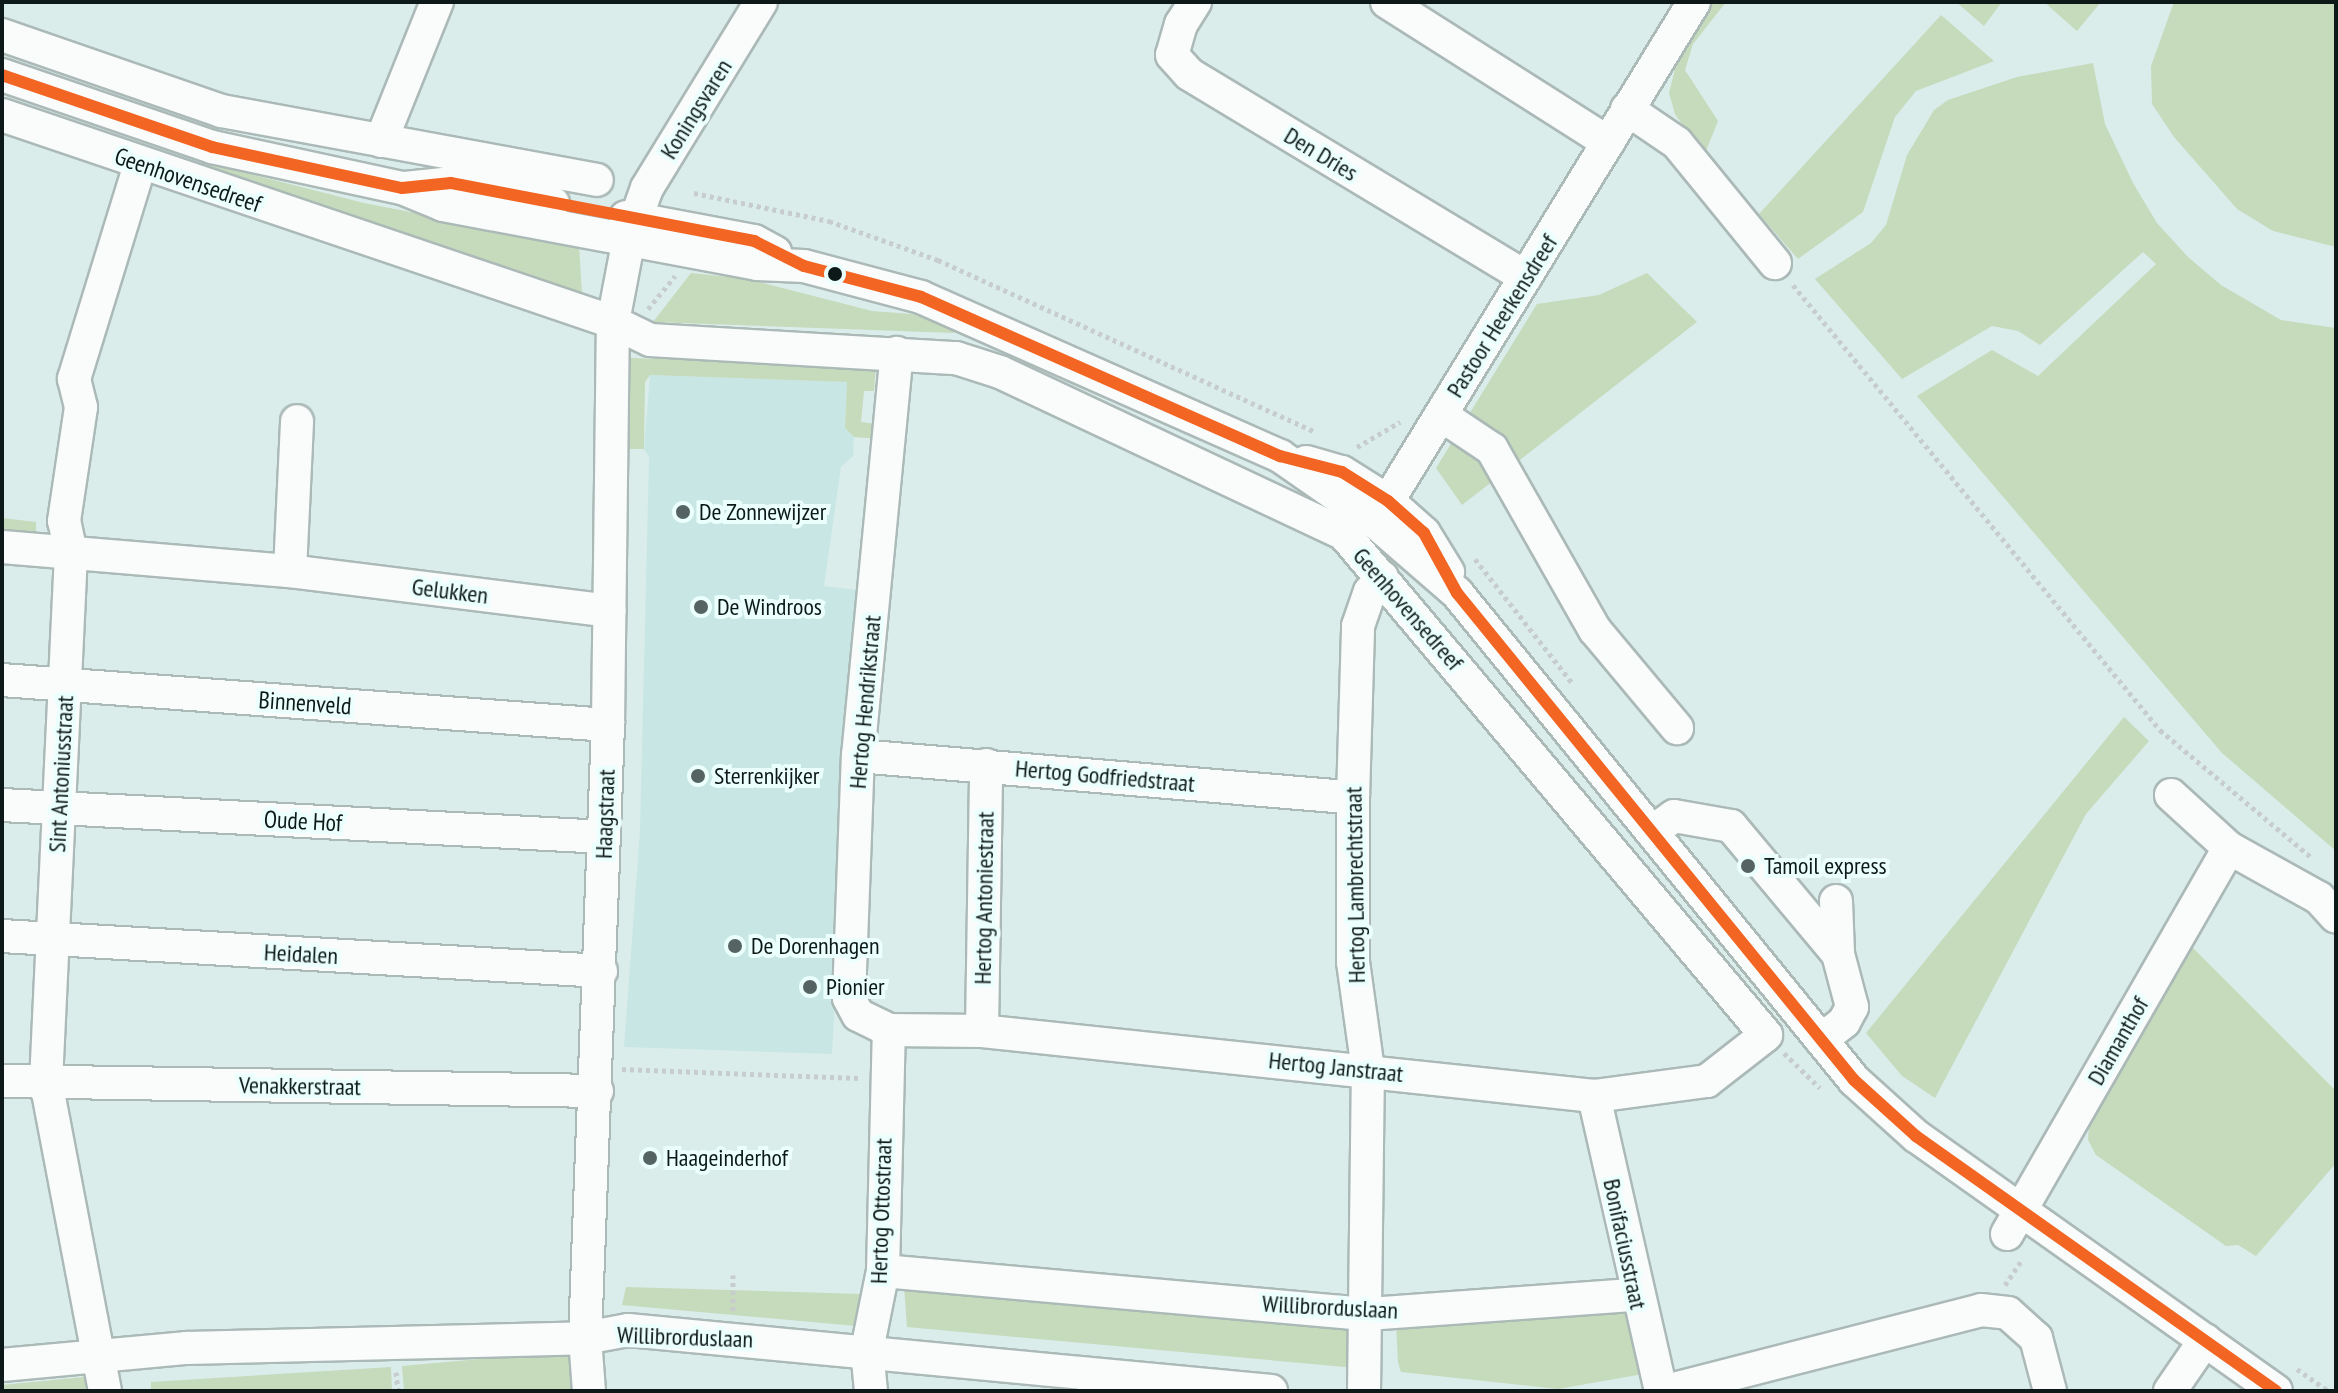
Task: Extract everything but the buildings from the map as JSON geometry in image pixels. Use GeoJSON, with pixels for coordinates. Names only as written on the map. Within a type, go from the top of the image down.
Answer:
{"type":"FeatureCollection","features":[{"type":"Feature","properties":{"kind":"street"},"geometry":{"type":"LineString","coordinates":[[381,141],[437,2]]}},
{"type":"Feature","properties":{"kind":"street","name":"Koningsvaren"},"geometry":{"type":"LineString","coordinates":[[631,228],[761,2]]}},
{"type":"Feature","properties":{"kind":"street","name":"Den Dries"},"geometry":{"type":"LineString","coordinates":[[1195,2],[1181,24],[1172,55],[1189,74],[1526,277]]}},
{"type":"Feature","properties":{"kind":"street"},"geometry":{"type":"LineString","coordinates":[[1387,2],[1608,142]]}},
{"type":"Feature","properties":{"kind":"street","name":"Pastoor Heerkensdreef"},"geometry":{"type":"LineString","coordinates":[[1381,511],[1694,2]]}},
{"type":"Feature","properties":{"kind":"street"},"geometry":{"type":"LineString","coordinates":[[2,35],[221,111],[597,180]]}},
{"type":"Feature","properties":{"kind":"street","name":"Geenhovensedreef"},"geometry":{"type":"LineString","coordinates":[[2,75],[212,147],[402,188],[443,205],[631,228],[757,264],[804,266],[921,297],[1280,456],[1381,511]]}},
{"type":"Feature","properties":{"kind":"street"},"geometry":{"type":"LineString","coordinates":[[1627,109],[1677,143],[1775,263]]}},
{"type":"Feature","properties":{"kind":"street","name":"Geenhovensedreef"},"geometry":{"type":"LineString","coordinates":[[2,115],[140,165],[613,322],[650,340],[956,358],[1000,372],[1344,534],[1766,1035]]}},
{"type":"Feature","properties":{"kind":"street","name":"Sint Antoniusstraat"},"geometry":{"type":"LineString","coordinates":[[105,1391],[102,1356],[46,1082],[71,553],[64,521],[81,407],[74,379],[140,165]]}},
{"type":"Feature","properties":{"kind":"street","name":"Haagstraat"},"geometry":{"type":"LineString","coordinates":[[589,1391],[585,1338],[608,725],[613,322],[631,228]]}},
{"type":"Feature","properties":{"kind":"street","name":"Hertog Hendrikstraat"},"geometry":{"type":"LineString","coordinates":[[889,1030],[858,1015],[849,998],[858,756],[897,353]]}},
{"type":"Feature","properties":{"kind":"street"},"geometry":{"type":"LineString","coordinates":[[1441,415],[1492,449],[1595,630],[1677,728]]}},
{"type":"Feature","properties":{"kind":"street"},"geometry":{"type":"LineString","coordinates":[[290,571],[297,421]]}},
{"type":"Feature","properties":{"kind":"street","name":"Geenhovensedreef"},"geometry":{"type":"LineString","coordinates":[[1280,456],[1342,472],[1457,593],[1854,1080],[2019,1231],[2205,1340],[2276,1391]]}},
{"type":"Feature","properties":{"kind":"street","name":"Gelukken"},"geometry":{"type":"LineString","coordinates":[[2,547],[290,571],[610,611]]}},
{"type":"Feature","properties":{"kind":"street","name":"Hertog Lambrechtstraat"},"geometry":{"type":"LineString","coordinates":[[1364,1391],[1368,1070],[1353,962],[1353,798],[1358,626],[1370,592],[1382,577]]}},
{"type":"Feature","properties":{"kind":"street","name":"Binnenveld"},"geometry":{"type":"LineString","coordinates":[[2,680],[608,725]]}},
{"type":"Feature","properties":{"kind":"street","name":"Hertog Godfriedstraat"},"geometry":{"type":"LineString","coordinates":[[858,756],[1353,798]]}},
{"type":"Feature","properties":{"kind":"street","name":"Hertog Antoniestraat"},"geometry":{"type":"LineString","coordinates":[[982,1031],[986,765]]}},
{"type":"Feature","properties":{"kind":"street"},"geometry":{"type":"LineString","coordinates":[[2171,795],[2229,848],[2319,898],[2336,917]]}},
{"type":"Feature","properties":{"kind":"street","name":"Oude Hof"},"geometry":{"type":"LineString","coordinates":[[2,805],[604,837]]}},
{"type":"Feature","properties":{"kind":"street"},"geometry":{"type":"LineString","coordinates":[[1652,832],[1674,816],[1731,826],[1838,954]]}},
{"type":"Feature","properties":{"kind":"street"},"geometry":{"type":"LineString","coordinates":[[1697,820],[1850,999]]}},
{"type":"Feature","properties":{"kind":"street","name":"Diamanthof"},"geometry":{"type":"LineString","coordinates":[[2019,1231],[2229,848]]}},
{"type":"Feature","properties":{"kind":"street"},"geometry":{"type":"LineString","coordinates":[[1821,1040],[1844,1022],[1850,999],[1838,954],[1836,901]]}},
{"type":"Feature","properties":{"kind":"street","name":"Heidalen"},"geometry":{"type":"LineString","coordinates":[[2,936],[601,971]]}},
{"type":"Feature","properties":{"kind":"street","name":"Hertog Janstraat"},"geometry":{"type":"LineString","coordinates":[[889,1030],[982,1031],[1594,1096],[1707,1081],[1766,1035]]}},
{"type":"Feature","properties":{"kind":"street","name":"Hertog Ottostraat"},"geometry":{"type":"LineString","coordinates":[[871,1391],[867,1350],[883,1271],[884,1079],[889,1030]]}},
{"type":"Feature","properties":{"kind":"street","name":"Venakkerstraat"},"geometry":{"type":"LineString","coordinates":[[2,1081],[597,1080]]}},
{"type":"Feature","properties":{"kind":"street","name":"Bonifaciusstraat"},"geometry":{"type":"LineString","coordinates":[[1594,1096],[1635,1295],[1664,1391]]}},
{"type":"Feature","properties":{"kind":"street","name":"Willibrorduslaan"},"geometry":{"type":"LineString","coordinates":[[883,1271],[1367,1314],[1635,1295]]}},
{"type":"Feature","properties":{"kind":"street"},"geometry":{"type":"LineString","coordinates":[[1664,1391],[1987,1311],[2008,1313],[2036,1338],[2050,1391]]}},
{"type":"Feature","properties":{"kind":"street","name":"Willibrorduslaan"},"geometry":{"type":"LineString","coordinates":[[2,1365],[187,1348],[585,1338],[628,1330],[734,1337],[1271,1391]]}},
{"type":"Feature","properties":{"kind":"street"},"geometry":{"type":"LineString","coordinates":[[2170,1391],[2205,1340]]}},
{"type":"Feature","properties":{"kind":"path"},"geometry":{"type":"LineString","coordinates":[[1775,263],[2160,730],[2324,869]]}},
{"type":"Feature","properties":{"kind":"path"},"geometry":{"type":"LineString","coordinates":[[1342,472],[1355,448],[1407,418]]}},
{"type":"Feature","properties":{"kind":"path"},"geometry":{"type":"LineString","coordinates":[[597,1080],[884,1079]]}},
{"type":"Feature","properties":{"kind":"path"},"geometry":{"type":"LineString","coordinates":[[1987,1311],[2019,1231]]}},
{"type":"Feature","properties":{"kind":"path"},"geometry":{"type":"LineString","coordinates":[[733,1275],[734,1337]]}},
{"type":"Feature","properties":{"kind":"shaded area"},"geometry":{"type":"Polygon","coordinates":[[[650,375],[847,382],[845,428],[854,437],[853,456],[841,467],[824,586],[858,590],[832,1054],[624,1047],[640,830],[649,457],[644,449],[650,375]]]}},
{"type":"Feature","properties":{"kind":"green space"},"geometry":{"type":"Polygon","coordinates":[[[1710,2],[1726,2],[1693,44],[1685,70],[1718,121],[1704,156],[1675,114],[1669,93],[1679,53],[1710,2]]]}},
{"type":"Feature","properties":{"kind":"green space"},"geometry":{"type":"Polygon","coordinates":[[[1956,2],[2002,2],[1984,26],[1956,2]]]}},
{"type":"Feature","properties":{"kind":"green space"},"geometry":{"type":"Polygon","coordinates":[[[2044,2],[2101,2],[2077,31],[2044,2]]]}},
{"type":"Feature","properties":{"kind":"green space"},"geometry":{"type":"Polygon","coordinates":[[[2174,2],[2336,2],[2336,247],[2273,231],[2237,209],[2174,137],[2152,104],[2151,66],[2174,2]]]}},
{"type":"Feature","properties":{"kind":"green space"},"geometry":{"type":"Polygon","coordinates":[[[1941,15],[1994,61],[1916,91],[1895,117],[1863,212],[1798,259],[1759,214],[1941,15]]]}},
{"type":"Feature","properties":{"kind":"green space"},"geometry":{"type":"Polygon","coordinates":[[[2093,63],[2105,124],[2133,183],[2157,223],[2188,257],[2221,285],[2281,320],[2336,328],[2336,851],[2222,753],[1917,396],[1992,350],[2038,376],[2156,264],[2143,252],[2040,345],[2018,331],[1992,326],[1902,379],[1815,279],[1871,243],[1886,225],[1907,155],[1934,110],[1948,100],[2017,77],[2093,63]]]}},
{"type":"Feature","properties":{"kind":"green space"},"geometry":{"type":"Polygon","coordinates":[[[207,163],[364,203],[579,245],[582,294],[566,298],[204,172],[207,163]]]}},
{"type":"Feature","properties":{"kind":"green space"},"geometry":{"type":"Polygon","coordinates":[[[691,273],[747,279],[872,311],[911,314],[953,324],[954,333],[653,322],[691,273]]]}},
{"type":"Feature","properties":{"kind":"green space"},"geometry":{"type":"Polygon","coordinates":[[[1647,273],[1697,322],[1462,505],[1436,468],[1537,304],[1599,295],[1647,273]]]}},
{"type":"Feature","properties":{"kind":"green space"},"geometry":{"type":"Polygon","coordinates":[[[630,358],[876,366],[874,391],[864,391],[861,422],[881,425],[880,439],[854,437],[845,428],[847,382],[650,375],[645,382],[644,449],[628,449],[630,358]]]}},
{"type":"Feature","properties":{"kind":"green space"},"geometry":{"type":"Polygon","coordinates":[[[2,518],[36,522],[36,533],[2,531],[2,518]]]}},
{"type":"Feature","properties":{"kind":"green space"},"geometry":{"type":"Polygon","coordinates":[[[2124,717],[2149,741],[2086,814],[1935,1098],[1902,1076],[1866,1033],[2124,717]]]}},
{"type":"Feature","properties":{"kind":"green space"},"geometry":{"type":"Polygon","coordinates":[[[2190,945],[2336,1091],[2336,1163],[2256,1256],[2238,1245],[2226,1246],[2096,1155],[2088,1140],[2089,1126],[2190,945]]]}},
{"type":"Feature","properties":{"kind":"green space"},"geometry":{"type":"Polygon","coordinates":[[[904,1286],[1355,1329],[1356,1368],[907,1327],[904,1286]]]}},
{"type":"Feature","properties":{"kind":"green space"},"geometry":{"type":"Polygon","coordinates":[[[626,1287],[862,1294],[867,1327],[622,1305],[626,1287]]]}},
{"type":"Feature","properties":{"kind":"green space"},"geometry":{"type":"Polygon","coordinates":[[[1608,1305],[1625,1312],[1643,1374],[1558,1389],[1401,1372],[1398,1362],[1396,1324],[1608,1305]]]}},
{"type":"Feature","properties":{"kind":"green space"},"geometry":{"type":"Polygon","coordinates":[[[569,1351],[573,1391],[404,1391],[402,1366],[569,1351]]]}},
{"type":"Feature","properties":{"kind":"green space"},"geometry":{"type":"Polygon","coordinates":[[[391,1367],[392,1391],[151,1391],[151,1382],[391,1367]]]}},
{"type":"Feature","properties":{"kind":"green space"},"geometry":{"type":"Polygon","coordinates":[[[94,1376],[96,1391],[2,1391],[2,1385],[94,1376]]]}},
{"type":"Feature","properties":{"kind":"transit line"},"geometry":{"type":"LineString","coordinates":[[2,75],[212,147],[402,188],[451,183],[754,241],[804,266],[921,297],[1280,456],[1342,472],[1388,501],[1424,533],[1457,593],[1854,1080],[1916,1136],[2276,1391]]}},
{"type":"Feature","properties":{"kind":"place","name":"De Zonnewijzer"},"geometry":{"type":"Point","coordinates":[683,512]}},
{"type":"Feature","properties":{"kind":"place","name":"De Windroos"},"geometry":{"type":"Point","coordinates":[701,607]}},
{"type":"Feature","properties":{"kind":"place","name":"Sterrenkijker"},"geometry":{"type":"Point","coordinates":[698,776]}},
{"type":"Feature","properties":{"kind":"place","name":"Tamoil express"},"geometry":{"type":"Point","coordinates":[1748,866]}},
{"type":"Feature","properties":{"kind":"place","name":"De Dorenhagen"},"geometry":{"type":"Point","coordinates":[735,946]}},
{"type":"Feature","properties":{"kind":"place","name":"Pionier"},"geometry":{"type":"Point","coordinates":[810,987]}},
{"type":"Feature","properties":{"kind":"place","name":"Haageinderhof"},"geometry":{"type":"Point","coordinates":[650,1158]}}]}
